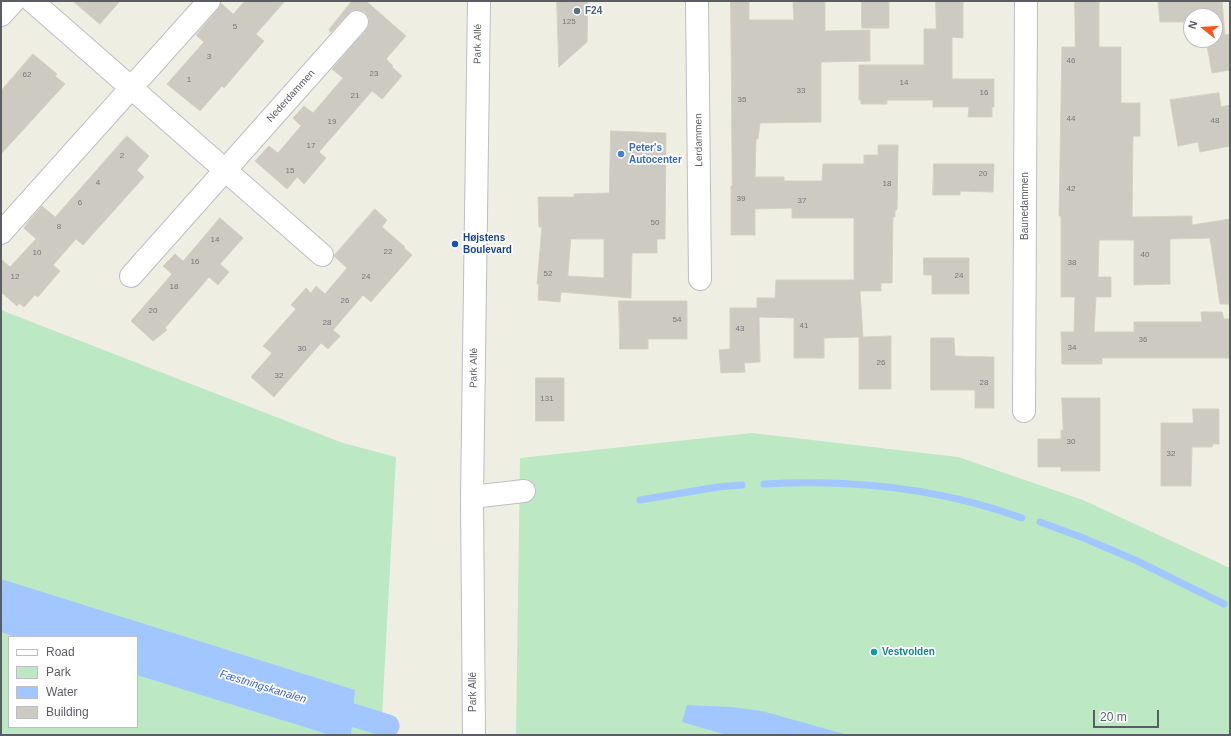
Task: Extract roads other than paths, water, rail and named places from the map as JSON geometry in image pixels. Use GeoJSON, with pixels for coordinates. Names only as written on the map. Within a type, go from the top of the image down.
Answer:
{"type":"FeatureCollection","features":[{"type":"Feature","properties":{"kind":"street"},"geometry":{"type":"LineString","coordinates":[[1,16],[14,1]]}},
{"type":"Feature","properties":{"kind":"street"},"geometry":{"type":"LineString","coordinates":[[32,1],[322,255]]}},
{"type":"Feature","properties":{"kind":"street"},"geometry":{"type":"LineString","coordinates":[[1,233],[209,1]]}},
{"type":"Feature","properties":{"kind":"street","name":"Park Allé"},"geometry":{"type":"LineString","coordinates":[[474,735],[472,497],[479,1]]}},
{"type":"Feature","properties":{"kind":"street","name":"Lerdammen"},"geometry":{"type":"LineString","coordinates":[[698,1],[700,279]]}},
{"type":"Feature","properties":{"kind":"street","name":"Baunedammen"},"geometry":{"type":"LineString","coordinates":[[1024,411],[1026,1]]}},
{"type":"Feature","properties":{"kind":"street","name":"Nederdammen"},"geometry":{"type":"LineString","coordinates":[[132,276],[357,22]]}},
{"type":"Feature","properties":{"kind":"street"},"geometry":{"type":"LineString","coordinates":[[472,497],[524,491]]}},
{"type":"Feature","properties":{"kind":"water"},"geometry":{"type":"Polygon","coordinates":[[[1,579],[355,690],[351,735],[330,735],[138,675],[138,636],[13,636],[1,632],[1,579]]]}},
{"type":"Feature","properties":{"kind":"water"},"geometry":{"type":"Polygon","coordinates":[[[687,705],[731,707],[762,711],[848,735],[727,735],[682,722],[687,705]]]}},
{"type":"Feature","properties":{"kind":"waterway"},"geometry":{"type":"LineString","coordinates":[[764,484],[829,483],[894,488],[959,499],[1022,518]]}},
{"type":"Feature","properties":{"kind":"waterway"},"geometry":{"type":"LineString","coordinates":[[640,500],[718,487],[742,485]]}},
{"type":"Feature","properties":{"kind":"waterway"},"geometry":{"type":"LineString","coordinates":[[1040,522],[1081,537],[1135,560],[1224,604]]}},
{"type":"Feature","properties":{"kind":"waterway","name":"Fæstningskanalen"},"geometry":{"type":"LineString","coordinates":[[324,706],[388,726]]}},
{"type":"Feature","properties":{"kind":"place","name":"F24"},"geometry":{"type":"Point","coordinates":[577,11]}},
{"type":"Feature","properties":{"kind":"place","name":"Peter's Autocenter"},"geometry":{"type":"Point","coordinates":[621,154]}},
{"type":"Feature","properties":{"kind":"place","name":"Højstens Boulevard"},"geometry":{"type":"Point","coordinates":[455,244]}},
{"type":"Feature","properties":{"kind":"place","name":"Vestvolden"},"geometry":{"type":"Point","coordinates":[874,652]}}]}
